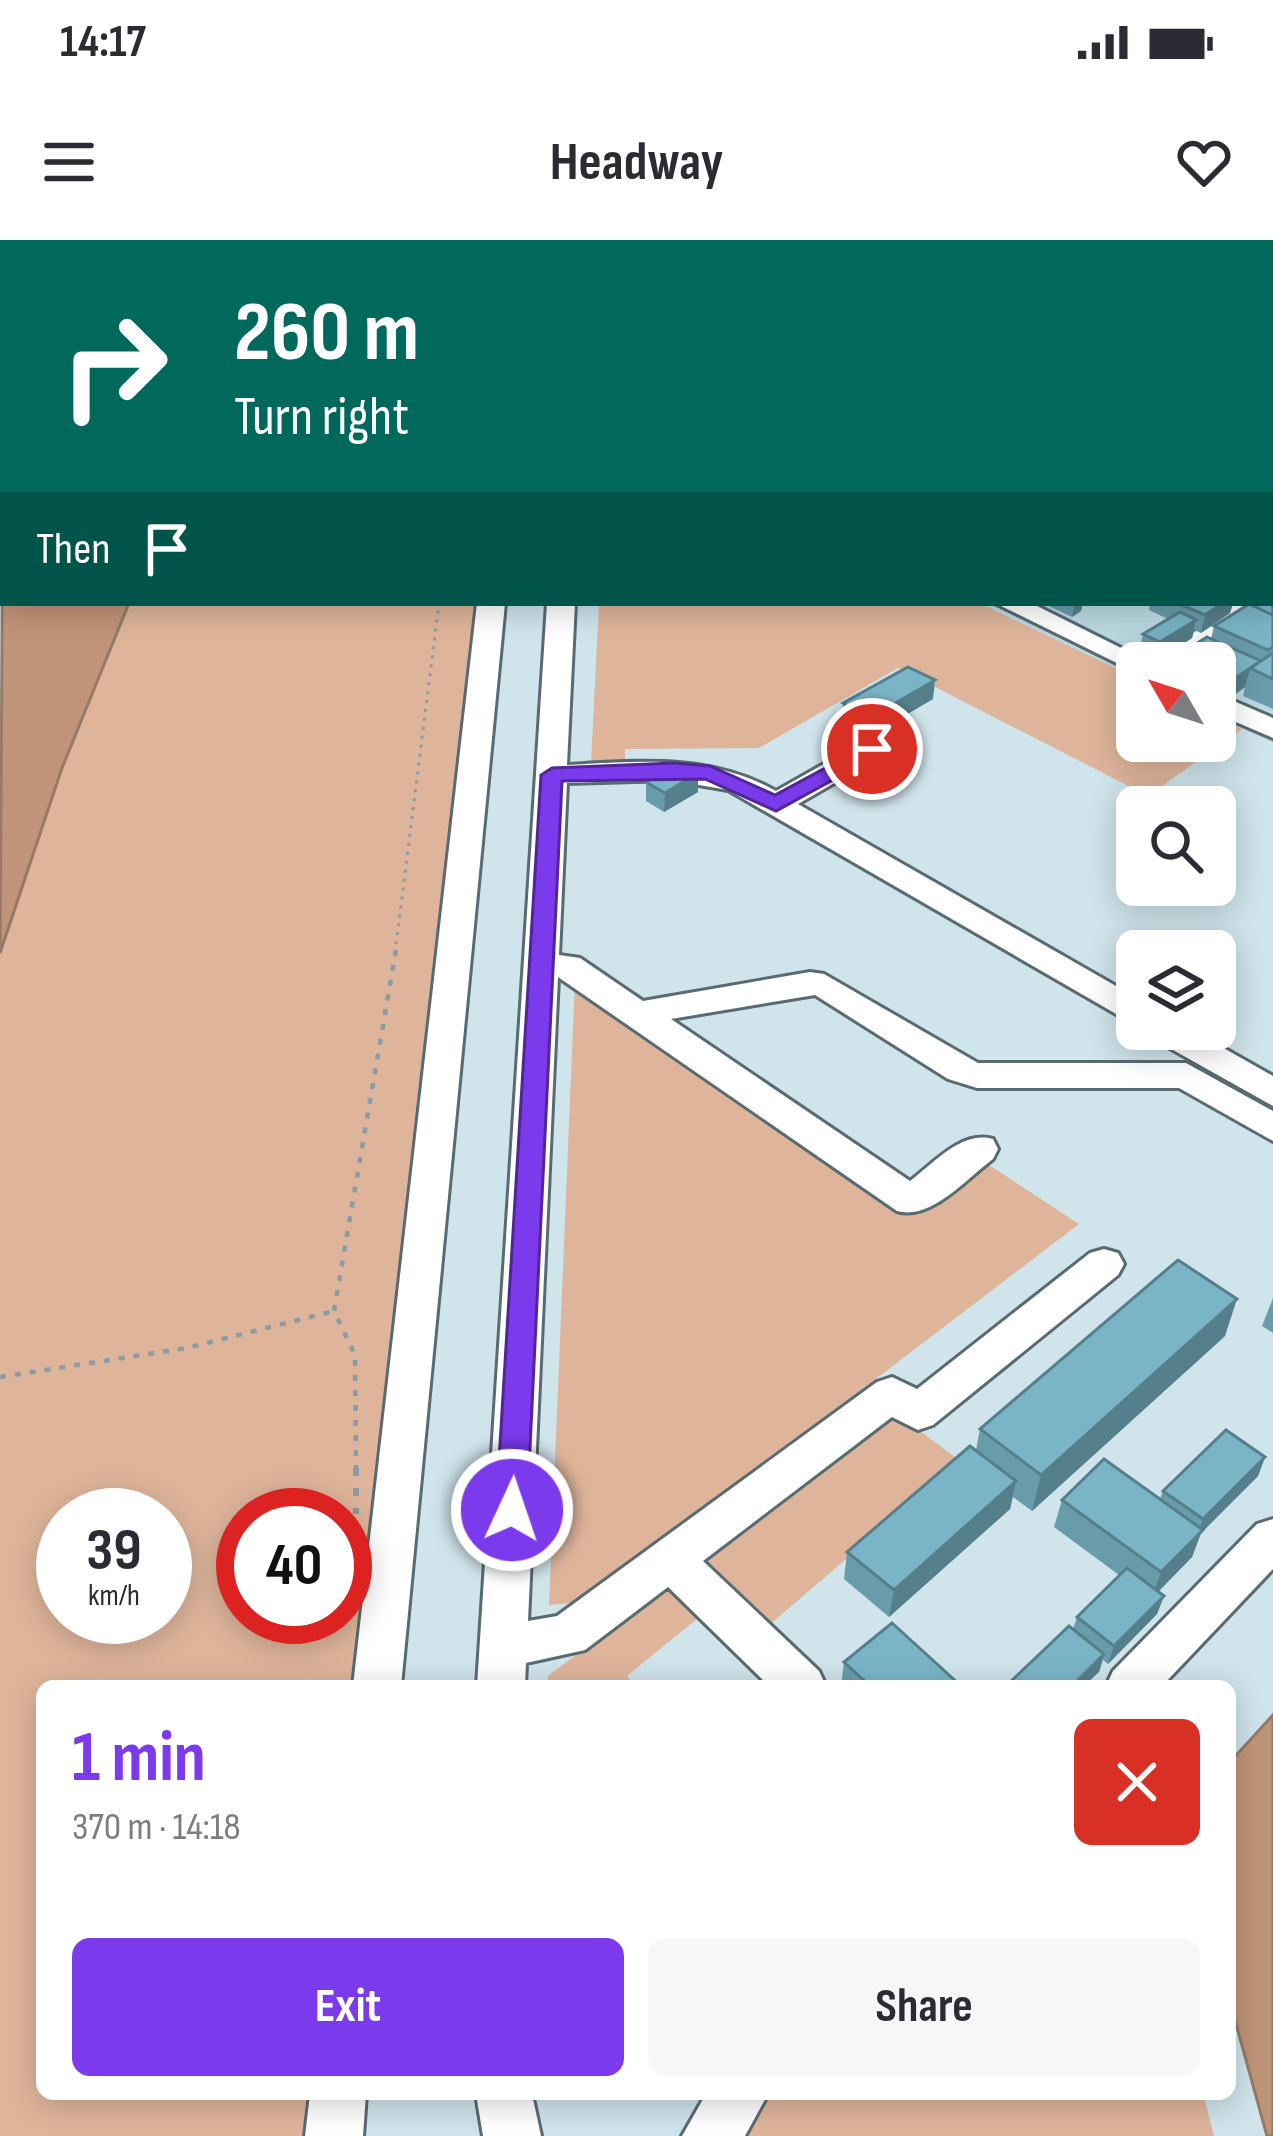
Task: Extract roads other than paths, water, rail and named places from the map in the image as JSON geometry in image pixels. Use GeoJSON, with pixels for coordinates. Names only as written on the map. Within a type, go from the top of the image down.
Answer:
{"type":"FeatureCollection","features":[{"type":"Feature","properties":{"kind":"street"},"geometry":{"type":"LineString","coordinates":[[377,1680],[491,606]]}},
{"type":"Feature","properties":{"kind":"street"},"geometry":{"type":"LineString","coordinates":[[561,606],[503,1666],[568,1635],[892,1394],[917,1413],[1104,1264]]}},
{"type":"Feature","properties":{"kind":"street"},"geometry":{"type":"LineString","coordinates":[[1015,606],[1116,654]]}},
{"type":"Feature","properties":{"kind":"street"},"geometry":{"type":"LineString","coordinates":[[1196,642],[1250,606]]}},
{"type":"Feature","properties":{"kind":"street"},"geometry":{"type":"LineString","coordinates":[[1236,712],[1273,729]]}},
{"type":"Feature","properties":{"kind":"street"},"geometry":{"type":"LineString","coordinates":[[776,804],[872,749]]}},
{"type":"Feature","properties":{"kind":"street"},"geometry":{"type":"LineString","coordinates":[[552,775],[674,769],[710,773],[776,804],[1116,1002]]}},
{"type":"Feature","properties":{"kind":"street"},"geometry":{"type":"LineString","coordinates":[[541,966],[568,966],[911,1202],[979,1149]]}},
{"type":"Feature","properties":{"kind":"street"},"geometry":{"type":"LineString","coordinates":[[639,1013],[769,989],[824,985],[977,1075],[1186,1076],[1273,1128]]}},
{"type":"Feature","properties":{"kind":"street"},"geometry":{"type":"LineString","coordinates":[[1199,1050],[1273,1093]]}},
{"type":"Feature","properties":{"kind":"street"},"geometry":{"type":"LineString","coordinates":[[1136,1680],[1273,1538]]}},
{"type":"Feature","properties":{"kind":"street"},"geometry":{"type":"LineString","coordinates":[[670,1558],[796,1680]]}},
{"type":"Feature","properties":{"kind":"street"},"geometry":{"type":"LineString","coordinates":[[334,2136],[337,2100]]}},
{"type":"Feature","properties":{"kind":"street"},"geometry":{"type":"LineString","coordinates":[[505,2100],[512,2136]]}},
{"type":"Feature","properties":{"kind":"street"},"geometry":{"type":"LineString","coordinates":[[711,2136],[736,2100]]}}]}
